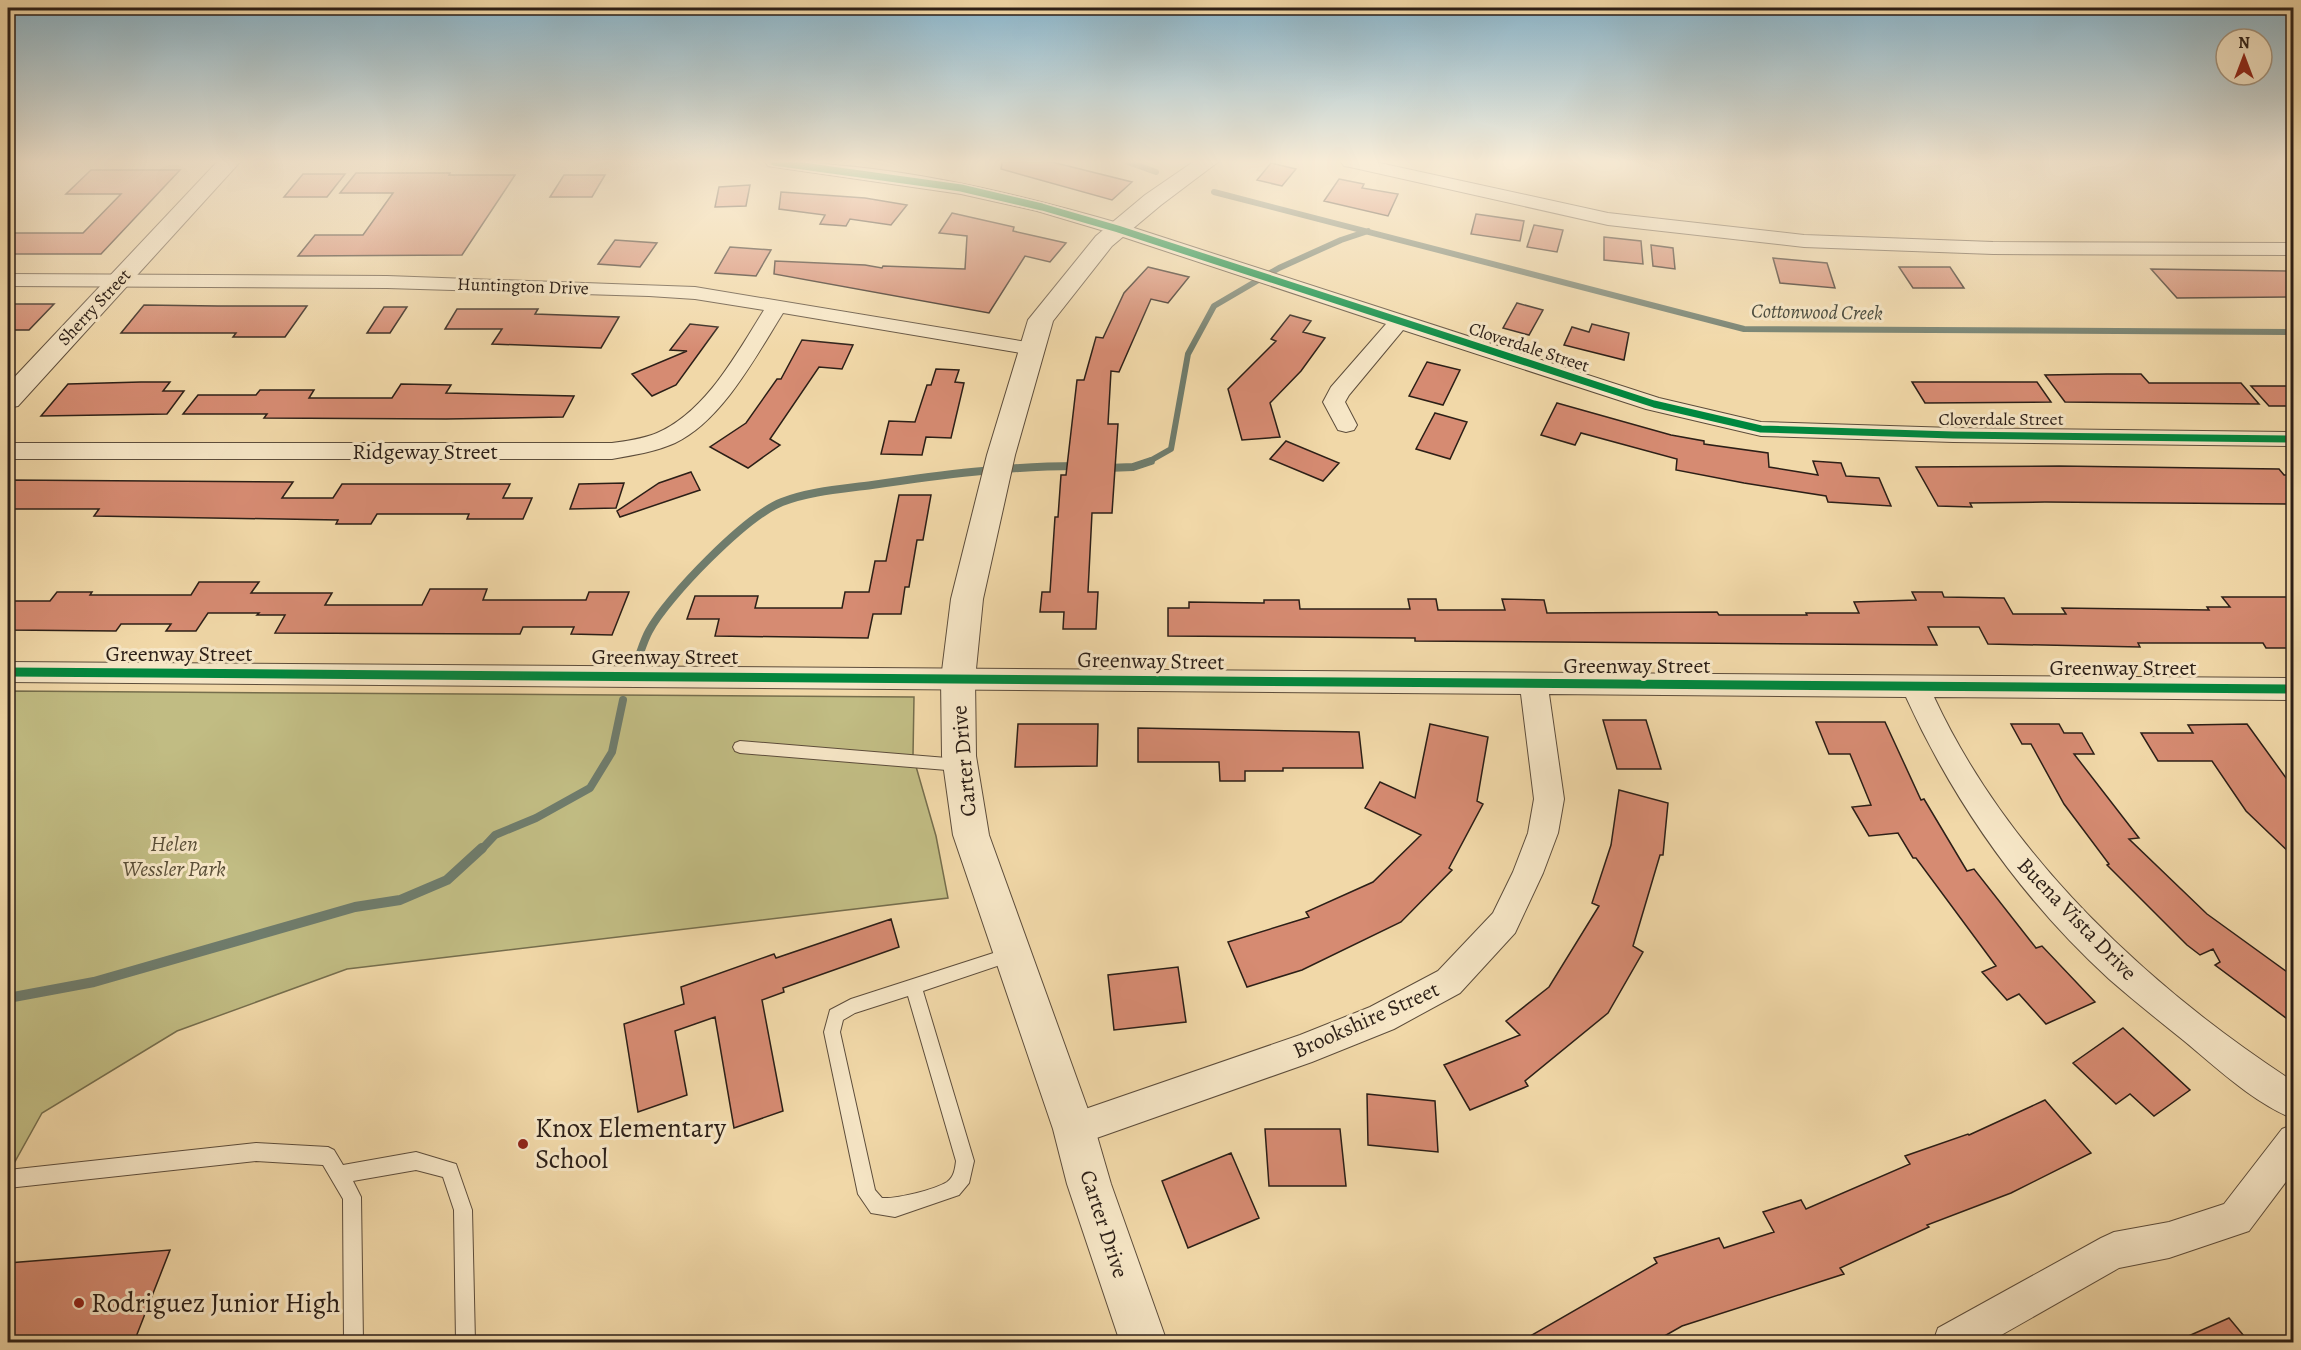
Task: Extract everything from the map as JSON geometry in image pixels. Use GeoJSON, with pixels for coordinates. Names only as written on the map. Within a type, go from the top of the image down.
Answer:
{"type":"FeatureCollection","features":[{"type":"Feature","properties":{"kind":"street","name":"Sherry Street"},"geometry":{"type":"LineString","coordinates":[[8,400],[170,225]]}},
{"type":"Feature","properties":{"kind":"street","name":"Cloverdale Street"},"geometry":{"type":"LineString","coordinates":[[1104,225],[1654,404],[1761,429],[1953,435],[2294,439]]}},
{"type":"Feature","properties":{"kind":"street","name":"Carter Drive"},"geometry":{"type":"LineString","coordinates":[[1123,225],[1104,241],[1041,320],[999,466],[967,599],[958,679],[961,766],[971,835],[1074,1129],[1089,1184],[1143,1342]]}},
{"type":"Feature","properties":{"kind":"street"},"geometry":{"type":"LineString","coordinates":[[1661,225],[1804,241],[1993,248],[2294,249]]}},
{"type":"Feature","properties":{"kind":"street","name":"Huntington Drive"},"geometry":{"type":"LineString","coordinates":[[8,280],[387,282],[695,293],[1033,349]]}},
{"type":"Feature","properties":{"kind":"street","name":"Ridgeway Street"},"geometry":{"type":"LineString","coordinates":[[8,451],[612,451],[652,443],[673,435],[706,408],[730,378],[777,306]]}},
{"type":"Feature","properties":{"kind":"street"},"geometry":{"type":"LineString","coordinates":[[1346,425],[1334,402],[1339,392],[1399,322]]}},
{"type":"Feature","properties":{"kind":"street","name":"Greenway Street"},"geometry":{"type":"LineString","coordinates":[[8,672],[1915,686],[2292,691]]}},
{"type":"Feature","properties":{"kind":"street","name":"Brookshire Street"},"geometry":{"type":"LineString","coordinates":[[1074,1129],[1300,1051],[1382,1018],[1449,982],[1503,923],[1528,873],[1543,833],[1549,799],[1534,685]]}},
{"type":"Feature","properties":{"kind":"street","name":"Buena Vista Drive"},"geometry":{"type":"LineString","coordinates":[[1915,686],[1941,743],[1970,792],[2009,847],[2083,932],[2121,969],[2241,1067],[2294,1102]]}},
{"type":"Feature","properties":{"kind":"street"},"geometry":{"type":"LineString","coordinates":[[1952,1342],[2114,1251],[2169,1240],[2236,1218],[2294,1141]]}},
{"type":"Feature","properties":{"kind":"lane"},"geometry":{"type":"LineString","coordinates":[[740,747],[961,766]]}},
{"type":"Feature","properties":{"kind":"lane"},"geometry":{"type":"LineString","coordinates":[[913,987],[965,1161],[963,1177],[953,1190],[895,1208],[877,1207],[867,1194],[832,1032],[836,1015],[851,1007],[1012,954]]}},
{"type":"Feature","properties":{"kind":"lane"},"geometry":{"type":"LineString","coordinates":[[8,1179],[256,1152],[328,1156],[352,1197],[354,1342]]}},
{"type":"Feature","properties":{"kind":"lane"},"geometry":{"type":"LineString","coordinates":[[339,1175],[416,1161],[450,1170],[463,1210],[466,1342]]}},
{"type":"Feature","properties":{"kind":"green space","name":"Helen Wessler Park"},"geometry":{"type":"Polygon","coordinates":[[[8,691],[914,697],[913,756],[936,836],[948,898],[347,969],[177,1031],[42,1113],[8,1174],[8,691]]]}},
{"type":"Feature","properties":{"kind":"building"},"geometry":{"type":"Polygon","coordinates":[[[91,225],[128,225],[101,254],[8,254],[8,233],[83,233],[91,225]]]}},
{"type":"Feature","properties":{"kind":"building"},"geometry":{"type":"Polygon","coordinates":[[[370,225],[482,225],[462,255],[298,256],[315,235],[363,235],[370,225]]]}},
{"type":"Feature","properties":{"kind":"building"},"geometry":{"type":"Polygon","coordinates":[[[944,225],[1005,225],[1014,227],[1013,231],[1066,243],[1050,262],[1025,256],[989,313],[774,274],[775,261],[865,265],[882,268],[883,266],[965,269],[967,236],[939,233],[944,225]]]}},
{"type":"Feature","properties":{"kind":"building"},"geometry":{"type":"Polygon","coordinates":[[[1473,225],[1523,225],[1520,241],[1471,234],[1473,225]]]}},
{"type":"Feature","properties":{"kind":"building"},"geometry":{"type":"Polygon","coordinates":[[[1534,225],[1563,230],[1557,252],[1527,247],[1534,225]]]}},
{"type":"Feature","properties":{"kind":"building"},"geometry":{"type":"Polygon","coordinates":[[[1604,237],[1641,241],[1643,264],[1604,260],[1604,237]]]}},
{"type":"Feature","properties":{"kind":"building"},"geometry":{"type":"Polygon","coordinates":[[[615,240],[657,243],[640,267],[598,264],[615,240]]]}},
{"type":"Feature","properties":{"kind":"building"},"geometry":{"type":"Polygon","coordinates":[[[1651,245],[1673,248],[1675,269],[1653,266],[1651,245]]]}},
{"type":"Feature","properties":{"kind":"building"},"geometry":{"type":"Polygon","coordinates":[[[730,247],[771,250],[756,276],[715,273],[730,247]]]}},
{"type":"Feature","properties":{"kind":"building"},"geometry":{"type":"Polygon","coordinates":[[[1773,258],[1827,263],[1835,288],[1780,283],[1773,258]]]}},
{"type":"Feature","properties":{"kind":"building"},"geometry":{"type":"Polygon","coordinates":[[[1148,267],[1189,277],[1168,303],[1151,299],[1119,372],[1111,371],[1108,424],[1118,424],[1112,513],[1092,513],[1088,592],[1098,592],[1096,629],[1063,629],[1064,612],[1040,612],[1042,592],[1050,592],[1055,517],[1058,517],[1061,475],[1066,475],[1077,380],[1084,380],[1096,337],[1103,338],[1124,293],[1148,267]]]}},
{"type":"Feature","properties":{"kind":"building"},"geometry":{"type":"Polygon","coordinates":[[[1899,267],[1950,267],[1964,288],[1913,288],[1899,267]]]}},
{"type":"Feature","properties":{"kind":"building"},"geometry":{"type":"Polygon","coordinates":[[[2151,269],[2294,271],[2294,297],[2177,298],[2151,269]]]}},
{"type":"Feature","properties":{"kind":"building"},"geometry":{"type":"Polygon","coordinates":[[[1517,303],[1543,310],[1529,335],[1503,328],[1517,303]]]}},
{"type":"Feature","properties":{"kind":"building"},"geometry":{"type":"Polygon","coordinates":[[[8,304],[54,304],[29,330],[8,330],[8,304]]]}},
{"type":"Feature","properties":{"kind":"building"},"geometry":{"type":"Polygon","coordinates":[[[144,305],[307,306],[285,337],[233,337],[236,333],[121,333],[144,305]]]}},
{"type":"Feature","properties":{"kind":"building"},"geometry":{"type":"Polygon","coordinates":[[[384,307],[407,307],[390,333],[367,333],[384,307]]]}},
{"type":"Feature","properties":{"kind":"building"},"geometry":{"type":"Polygon","coordinates":[[[457,309],[538,309],[535,314],[619,317],[601,348],[492,344],[502,329],[445,329],[457,309]]]}},
{"type":"Feature","properties":{"kind":"building"},"geometry":{"type":"Polygon","coordinates":[[[1290,315],[1311,321],[1303,332],[1325,338],[1301,371],[1270,403],[1280,437],[1242,440],[1228,389],[1276,341],[1271,339],[1290,315]]]}},
{"type":"Feature","properties":{"kind":"building"},"geometry":{"type":"Polygon","coordinates":[[[690,324],[718,327],[676,385],[652,396],[632,374],[687,351],[670,350],[690,324]]]}},
{"type":"Feature","properties":{"kind":"building"},"geometry":{"type":"Polygon","coordinates":[[[1592,324],[1629,333],[1624,360],[1564,345],[1572,327],[1589,332],[1592,324]]]}},
{"type":"Feature","properties":{"kind":"building"},"geometry":{"type":"Polygon","coordinates":[[[802,340],[853,345],[842,369],[819,367],[770,439],[780,445],[748,468],[710,447],[746,423],[777,379],[781,379],[802,340]]]}},
{"type":"Feature","properties":{"kind":"building"},"geometry":{"type":"Polygon","coordinates":[[[1427,362],[1460,370],[1443,405],[1409,396],[1427,362]]]}},
{"type":"Feature","properties":{"kind":"building"},"geometry":{"type":"Polygon","coordinates":[[[936,369],[959,370],[955,382],[964,383],[951,438],[926,437],[922,455],[881,454],[889,421],[915,422],[927,385],[931,385],[936,369]]]}},
{"type":"Feature","properties":{"kind":"building"},"geometry":{"type":"Polygon","coordinates":[[[2141,374],[2149,383],[2241,383],[2259,404],[2065,402],[2045,375],[2141,374]]]}},
{"type":"Feature","properties":{"kind":"building"},"geometry":{"type":"Polygon","coordinates":[[[170,382],[163,391],[184,391],[167,414],[41,416],[68,384],[170,382]]]}},
{"type":"Feature","properties":{"kind":"building"},"geometry":{"type":"Polygon","coordinates":[[[1912,382],[2037,382],[2051,402],[1925,403],[1912,382]]]}},
{"type":"Feature","properties":{"kind":"building"},"geometry":{"type":"Polygon","coordinates":[[[401,384],[451,385],[446,393],[574,396],[563,417],[264,418],[267,414],[183,414],[198,395],[256,395],[260,390],[314,390],[309,398],[392,398],[401,384]]]}},
{"type":"Feature","properties":{"kind":"building"},"geometry":{"type":"Polygon","coordinates":[[[2251,386],[2294,386],[2294,406],[2269,406],[2251,386]]]}},
{"type":"Feature","properties":{"kind":"building"},"geometry":{"type":"Polygon","coordinates":[[[1557,403],[1671,435],[1704,441],[1704,444],[1768,453],[1769,467],[1818,475],[1813,461],[1841,463],[1846,476],[1879,478],[1891,506],[1828,502],[1826,496],[1676,470],[1677,459],[1581,433],[1575,445],[1541,435],[1557,403]]]}},
{"type":"Feature","properties":{"kind":"building"},"geometry":{"type":"Polygon","coordinates":[[[1435,413],[1467,422],[1450,459],[1416,449],[1435,413]]]}},
{"type":"Feature","properties":{"kind":"building"},"geometry":{"type":"Polygon","coordinates":[[[1286,441],[1339,463],[1323,481],[1270,459],[1286,441]]]}},
{"type":"Feature","properties":{"kind":"building"},"geometry":{"type":"Polygon","coordinates":[[[1916,467],[2279,469],[2284,475],[2294,475],[2294,504],[2045,502],[1970,503],[1972,507],[1938,506],[1916,467]]]}},
{"type":"Feature","properties":{"kind":"building"},"geometry":{"type":"Polygon","coordinates":[[[691,472],[700,490],[620,517],[617,511],[659,483],[691,472]]]}},
{"type":"Feature","properties":{"kind":"building"},"geometry":{"type":"Polygon","coordinates":[[[8,480],[293,482],[282,498],[333,498],[342,484],[510,484],[503,498],[532,498],[523,519],[467,519],[469,514],[377,514],[371,524],[336,524],[338,520],[94,516],[99,509],[8,509],[8,480]]]}},
{"type":"Feature","properties":{"kind":"building"},"geometry":{"type":"Polygon","coordinates":[[[624,483],[616,508],[570,509],[579,484],[624,483]]]}},
{"type":"Feature","properties":{"kind":"building"},"geometry":{"type":"Polygon","coordinates":[[[899,495],[931,495],[923,540],[917,540],[909,587],[905,587],[901,614],[873,614],[868,638],[715,636],[719,619],[687,619],[695,596],[758,596],[755,608],[842,608],[845,592],[869,592],[875,561],[886,561],[899,495]]]}},
{"type":"Feature","properties":{"kind":"building"},"geometry":{"type":"Polygon","coordinates":[[[199,582],[259,582],[251,593],[332,593],[325,605],[422,605],[430,589],[487,589],[483,600],[586,600],[589,592],[629,592],[612,635],[571,634],[574,627],[523,627],[520,634],[275,633],[285,615],[257,615],[259,613],[208,613],[196,631],[166,631],[171,624],[121,624],[116,631],[8,630],[8,601],[50,601],[57,592],[92,592],[90,595],[191,595],[199,582]]]}},
{"type":"Feature","properties":{"kind":"building"},"geometry":{"type":"Polygon","coordinates":[[[1912,592],[1942,592],[1944,597],[2004,598],[2013,614],[2066,614],[2062,608],[2209,610],[2207,607],[2230,607],[2222,597],[2294,597],[2294,648],[2266,648],[2263,643],[2138,643],[2140,647],[1988,644],[1979,627],[1928,627],[1937,645],[1415,641],[1415,638],[1168,636],[1168,608],[1189,608],[1189,602],[1264,603],[1264,600],[1299,600],[1300,609],[1410,609],[1408,599],[1436,599],[1438,610],[1505,610],[1502,599],[1544,600],[1547,613],[1717,612],[1719,615],[1807,615],[1806,613],[1859,613],[1854,602],[1916,600],[1912,592]]]}},
{"type":"Feature","properties":{"kind":"building"},"geometry":{"type":"Polygon","coordinates":[[[1603,720],[1646,720],[1661,769],[1617,769],[1603,720]]]}},
{"type":"Feature","properties":{"kind":"building"},"geometry":{"type":"Polygon","coordinates":[[[1816,722],[1885,722],[1921,800],[1924,799],[1967,871],[1974,869],[2036,948],[2042,946],[2095,1002],[2046,1024],[2019,994],[2007,1000],[1982,972],[1996,966],[1916,858],[1913,858],[1898,833],[1869,836],[1852,807],[1871,805],[1850,754],[1829,754],[1816,722]]]}},
{"type":"Feature","properties":{"kind":"building"},"geometry":{"type":"Polygon","coordinates":[[[1018,724],[1098,724],[1097,766],[1015,767],[1018,724]]]}},
{"type":"Feature","properties":{"kind":"building"},"geometry":{"type":"Polygon","coordinates":[[[1430,724],[1488,737],[1477,801],[1483,804],[1449,868],[1452,870],[1401,922],[1302,970],[1247,987],[1228,942],[1309,917],[1306,912],[1373,882],[1421,835],[1365,808],[1380,782],[1415,798],[1430,724]]]}},
{"type":"Feature","properties":{"kind":"building"},"geometry":{"type":"Polygon","coordinates":[[[2011,724],[2059,724],[2064,733],[2082,733],[2094,754],[2074,754],[2139,838],[2129,839],[2207,914],[2294,977],[2294,1024],[2215,965],[2220,962],[2213,949],[2200,955],[2187,945],[2107,865],[2109,864],[2064,804],[2031,744],[2022,744],[2011,724]]]}},
{"type":"Feature","properties":{"kind":"building"},"geometry":{"type":"Polygon","coordinates":[[[2247,724],[2294,789],[2294,857],[2246,811],[2212,761],[2158,761],[2141,733],[2193,733],[2188,725],[2247,724]]]}},
{"type":"Feature","properties":{"kind":"building"},"geometry":{"type":"Polygon","coordinates":[[[1138,728],[1359,732],[1363,768],[1283,768],[1283,771],[1245,771],[1245,781],[1220,781],[1219,762],[1138,762],[1138,728]]]}},
{"type":"Feature","properties":{"kind":"building"},"geometry":{"type":"Polygon","coordinates":[[[1619,790],[1668,803],[1663,855],[1660,855],[1633,946],[1643,952],[1608,1013],[1525,1081],[1528,1086],[1470,1110],[1444,1065],[1520,1035],[1506,1021],[1549,987],[1599,906],[1592,903],[1611,845],[1619,790]]]}},
{"type":"Feature","properties":{"kind":"building"},"geometry":{"type":"Polygon","coordinates":[[[891,919],[899,947],[783,988],[784,992],[762,1000],[783,1111],[734,1128],[715,1017],[675,1031],[687,1095],[638,1112],[624,1024],[684,1004],[681,987],[774,954],[776,958],[891,919]]]}},
{"type":"Feature","properties":{"kind":"building"},"geometry":{"type":"Polygon","coordinates":[[[1178,967],[1186,1022],[1114,1030],[1108,975],[1178,967]]]}},
{"type":"Feature","properties":{"kind":"building"},"geometry":{"type":"Polygon","coordinates":[[[2123,1028],[2190,1090],[2154,1116],[2130,1094],[2116,1104],[2073,1063],[2123,1028]]]}},
{"type":"Feature","properties":{"kind":"building"},"geometry":{"type":"Polygon","coordinates":[[[1367,1094],[1435,1101],[1438,1152],[1368,1145],[1367,1094]]]}},
{"type":"Feature","properties":{"kind":"building"},"geometry":{"type":"Polygon","coordinates":[[[2045,1100],[2091,1153],[2011,1193],[1927,1225],[1929,1227],[1840,1268],[1844,1274],[1682,1326],[1654,1342],[1520,1342],[1657,1263],[1654,1258],[1719,1238],[1724,1248],[1774,1232],[1763,1212],[1801,1200],[1806,1209],[1910,1164],[1905,1156],[1969,1135],[2045,1100]]]}},
{"type":"Feature","properties":{"kind":"building"},"geometry":{"type":"Polygon","coordinates":[[[1265,1129],[1340,1129],[1346,1186],[1269,1186],[1265,1129]]]}},
{"type":"Feature","properties":{"kind":"building"},"geometry":{"type":"Polygon","coordinates":[[[1231,1153],[1259,1218],[1188,1248],[1162,1181],[1231,1153]]]}},
{"type":"Feature","properties":{"kind":"building","name":"Rodriguez Junior High"},"geometry":{"type":"Polygon","coordinates":[[[170,1250],[134,1342],[8,1342],[8,1263],[170,1250]]]}},
{"type":"Feature","properties":{"kind":"building"},"geometry":{"type":"Polygon","coordinates":[[[2229,1318],[2249,1342],[2175,1342],[2229,1318]]]}},
{"type":"Feature","properties":{"kind":"waterway","name":"Cottonwood Creek"},"geometry":{"type":"LineString","coordinates":[[1342,225],[1367,231]]}},
{"type":"Feature","properties":{"kind":"waterway"},"geometry":{"type":"LineString","coordinates":[[1148,462],[1171,449],[1188,354],[1214,306],[1279,268],[1341,240],[1367,231]]}},
{"type":"Feature","properties":{"kind":"waterway","name":"Cottonwood Creek"},"geometry":{"type":"LineString","coordinates":[[1367,231],[1744,329],[2294,332]]}},
{"type":"Feature","properties":{"kind":"waterway"},"geometry":{"type":"LineString","coordinates":[[1107,468],[1133,467],[1148,462]]}},
{"type":"Feature","properties":{"kind":"waterway"},"geometry":{"type":"LineString","coordinates":[[637,661],[647,634],[672,598],[729,540],[767,510],[782,502],[827,491],[949,475],[1000,469],[1077,466]]}},
{"type":"Feature","properties":{"kind":"waterway"},"geometry":{"type":"LineString","coordinates":[[481,850],[495,835],[536,818],[590,788],[612,752],[623,700]]}},
{"type":"Feature","properties":{"kind":"waterway"},"geometry":{"type":"LineString","coordinates":[[8,998],[94,982],[355,907],[400,900],[447,880],[482,848]]}},
{"type":"Feature","properties":{"kind":"cycle path"},"geometry":{"type":"LineString","coordinates":[[1104,225],[1654,404],[1761,429],[1953,435],[2294,439]]}},
{"type":"Feature","properties":{"kind":"cycle path"},"geometry":{"type":"LineString","coordinates":[[8,672],[2294,689]]}},
{"type":"Feature","properties":{"kind":"place","name":"Knox Elementary School"},"geometry":{"type":"Point","coordinates":[523,1144]}},
{"type":"Feature","properties":{"kind":"place","name":"Rodriguez Junior High"},"geometry":{"type":"Point","coordinates":[79,1303]}}]}
